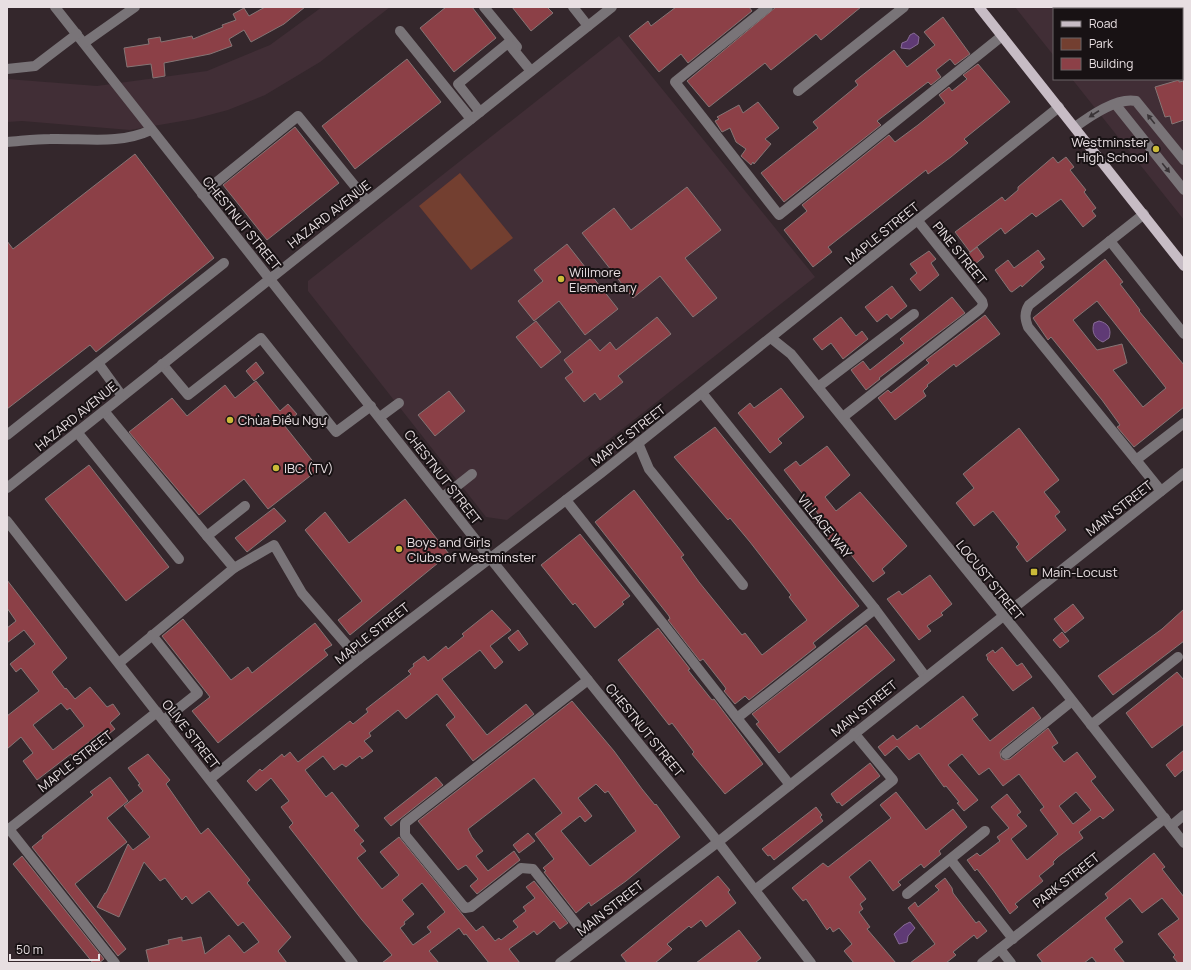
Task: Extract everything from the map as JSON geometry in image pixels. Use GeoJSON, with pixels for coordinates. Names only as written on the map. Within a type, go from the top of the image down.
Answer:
{"type":"FeatureCollection","features":[{"type":"Feature","properties":{"kind":"main road"},"geometry":{"type":"LineString","coordinates":[[979,7],[1184,266]]}},
{"type":"Feature","properties":{"kind":"street","name":"CHESTNUT STREET"},"geometry":{"type":"LineString","coordinates":[[56,7],[151,130],[270,278],[490,558],[718,842],[811,963]]}},
{"type":"Feature","properties":{"kind":"street"},"geometry":{"type":"LineString","coordinates":[[84,42],[135,7]]}},
{"type":"Feature","properties":{"kind":"street"},"geometry":{"type":"LineString","coordinates":[[484,7],[532,70]]}},
{"type":"Feature","properties":{"kind":"street"},"geometry":{"type":"LineString","coordinates":[[573,7],[588,26]]}},
{"type":"Feature","properties":{"kind":"street","name":"HAZARD AVENUE"},"geometry":{"type":"LineString","coordinates":[[7,488],[612,7]]}},
{"type":"Feature","properties":{"kind":"street"},"geometry":{"type":"LineString","coordinates":[[768,7],[675,82],[779,215],[1002,36]]}},
{"type":"Feature","properties":{"kind":"street"},"geometry":{"type":"LineString","coordinates":[[798,91],[904,7]]}},
{"type":"Feature","properties":{"kind":"street"},"geometry":{"type":"LineString","coordinates":[[400,31],[471,119]]}},
{"type":"Feature","properties":{"kind":"street"},"geometry":{"type":"LineString","coordinates":[[7,69],[35,66],[77,34]]}},
{"type":"Feature","properties":{"kind":"street"},"geometry":{"type":"LineString","coordinates":[[480,112],[458,84],[508,43],[532,70]]}},
{"type":"Feature","properties":{"kind":"street"},"geometry":{"type":"LineString","coordinates":[[1075,127],[1098,110],[1130,100],[1136,101],[1184,160]]}},
{"type":"Feature","properties":{"kind":"street"},"geometry":{"type":"LineString","coordinates":[[1116,104],[1184,190]]}},
{"type":"Feature","properties":{"kind":"street","name":"MAPLE STREET"},"geometry":{"type":"LineString","coordinates":[[210,779],[359,659],[566,500],[702,393],[1059,107]]}},
{"type":"Feature","properties":{"kind":"street"},"geometry":{"type":"LineString","coordinates":[[202,194],[298,116],[367,201]]}},
{"type":"Feature","properties":{"kind":"street"},"geometry":{"type":"LineString","coordinates":[[7,142],[51,139],[113,140],[137,136],[151,130]]}},
{"type":"Feature","properties":{"kind":"street"},"geometry":{"type":"LineString","coordinates":[[1144,214],[1029,305],[1026,310],[1026,321],[1028,326],[1161,491]]}},
{"type":"Feature","properties":{"kind":"street","name":"PINE STREET"},"geometry":{"type":"LineString","coordinates":[[843,417],[980,309],[983,305],[982,301],[918,221]]}},
{"type":"Feature","properties":{"kind":"street"},"geometry":{"type":"LineString","coordinates":[[1110,241],[1184,334]]}},
{"type":"Feature","properties":{"kind":"street"},"geometry":{"type":"LineString","coordinates":[[7,435],[224,263]]}},
{"type":"Feature","properties":{"kind":"street"},"geometry":{"type":"LineString","coordinates":[[818,387],[914,314]]}},
{"type":"Feature","properties":{"kind":"street"},"geometry":{"type":"LineString","coordinates":[[162,364],[188,395],[261,338],[336,432],[371,406]]}},
{"type":"Feature","properties":{"kind":"street","name":"LOCUST STREET"},"geometry":{"type":"LineString","coordinates":[[771,338],[791,354],[843,417],[1072,701],[1184,843]]}},
{"type":"Feature","properties":{"kind":"street"},"geometry":{"type":"LineString","coordinates":[[98,363],[122,396]]}},
{"type":"Feature","properties":{"kind":"street","name":"VILLAGE WAY"},"geometry":{"type":"LineString","coordinates":[[702,393],[875,609],[925,676]]}},
{"type":"Feature","properties":{"kind":"street"},"geometry":{"type":"LineString","coordinates":[[380,417],[399,403]]}},
{"type":"Feature","properties":{"kind":"street"},"geometry":{"type":"LineString","coordinates":[[104,410],[234,568]]}},
{"type":"Feature","properties":{"kind":"street"},"geometry":{"type":"LineString","coordinates":[[1136,460],[1184,423]]}},
{"type":"Feature","properties":{"kind":"street"},"geometry":{"type":"LineString","coordinates":[[77,432],[179,559]]}},
{"type":"Feature","properties":{"kind":"street"},"geometry":{"type":"LineString","coordinates":[[638,443],[649,469],[743,585]]}},
{"type":"Feature","properties":{"kind":"street","name":"MAIN STREET"},"geometry":{"type":"LineString","coordinates":[[560,963],[718,842],[925,676],[1184,473]]}},
{"type":"Feature","properties":{"kind":"street"},"geometry":{"type":"LineString","coordinates":[[443,497],[472,474]]}},
{"type":"Feature","properties":{"kind":"street"},"geometry":{"type":"LineString","coordinates":[[566,500],[790,785]]}},
{"type":"Feature","properties":{"kind":"street"},"geometry":{"type":"LineString","coordinates":[[207,536],[245,506]]}},
{"type":"Feature","properties":{"kind":"street","name":"OLIVE STREET"},"geometry":{"type":"LineString","coordinates":[[7,521],[353,963]]}},
{"type":"Feature","properties":{"kind":"street"},"geometry":{"type":"LineString","coordinates":[[119,663],[234,568],[274,545],[302,593],[359,659]]}},
{"type":"Feature","properties":{"kind":"street"},"geometry":{"type":"LineString","coordinates":[[737,718],[875,609]]}},
{"type":"Feature","properties":{"kind":"street","name":"MAPLE STREET"},"geometry":{"type":"LineString","coordinates":[[115,963],[9,829],[160,716],[198,693],[152,635]]}},
{"type":"Feature","properties":{"kind":"street"},"geometry":{"type":"LineString","coordinates":[[1091,725],[1178,657]]}},
{"type":"Feature","properties":{"kind":"street"},"geometry":{"type":"LineString","coordinates":[[588,680],[405,823],[404,829],[405,835],[465,908],[471,907],[521,868],[533,869],[589,940]]}},
{"type":"Feature","properties":{"kind":"street"},"geometry":{"type":"LineString","coordinates":[[1006,754],[1072,701]]}},
{"type":"Feature","properties":{"kind":"street"},"geometry":{"type":"LineString","coordinates":[[755,890],[893,780],[854,733]]}},
{"type":"Feature","properties":{"kind":"street","name":"PARK STREET"},"geometry":{"type":"LineString","coordinates":[[982,963],[1168,822],[1184,815]]}},
{"type":"Feature","properties":{"kind":"street"},"geometry":{"type":"LineString","coordinates":[[907,894],[985,831]]}},
{"type":"Feature","properties":{"kind":"street"},"geometry":{"type":"LineString","coordinates":[[951,860],[1013,939]]}},
{"type":"Feature","properties":{"kind":"street"},"geometry":{"type":"LineString","coordinates":[[1000,949],[1011,963]]}},
{"type":"Feature","properties":{"kind":"shaded area"},"geometry":{"type":"Polygon","coordinates":[[[322,7],[390,7],[320,62],[265,95],[228,110],[194,119],[130,130],[22,121],[7,122],[7,79],[97,86],[207,71],[270,45],[322,7]]]}},
{"type":"Feature","properties":{"kind":"shaded area","name":"Westminster High School"},"geometry":{"type":"Polygon","coordinates":[[[1015,7],[1184,7],[1184,220],[1073,80],[1183,80],[1183,8],[1053,8],[1053,55],[1015,7]]]}},
{"type":"Feature","properties":{"kind":"shaded area"},"geometry":{"type":"Polygon","coordinates":[[[914,33],[919,37],[918,44],[910,49],[901,48],[902,43],[907,41],[910,35],[914,33]]]}},
{"type":"Feature","properties":{"kind":"shaded area","name":"Willmore Elementary"},"geometry":{"type":"Polygon","coordinates":[[[619,36],[815,277],[507,520],[486,517],[308,291],[308,281],[619,36]]]}},
{"type":"Feature","properties":{"kind":"shaded area"},"geometry":{"type":"Polygon","coordinates":[[[1099,321],[1107,325],[1110,329],[1109,338],[1103,342],[1096,337],[1093,332],[1094,323],[1099,321]]]}},
{"type":"Feature","properties":{"kind":"shaded area"},"geometry":{"type":"Polygon","coordinates":[[[910,922],[915,928],[908,936],[907,942],[899,944],[894,934],[910,922]]]}},
{"type":"Feature","properties":{"kind":"green space"},"geometry":{"type":"Polygon","coordinates":[[[460,173],[513,238],[471,270],[419,206],[460,173]]]}},
{"type":"Feature","properties":{"kind":"building"},"geometry":{"type":"Polygon","coordinates":[[[265,7],[305,7],[284,24],[251,42],[244,30],[229,39],[232,46],[210,54],[164,63],[165,76],[153,78],[151,64],[127,67],[124,48],[149,44],[148,39],[160,37],[161,42],[192,36],[193,39],[236,20],[233,14],[244,8],[249,16],[265,7]]]}},
{"type":"Feature","properties":{"kind":"building"},"geometry":{"type":"Polygon","coordinates":[[[446,7],[472,7],[496,38],[454,72],[420,28],[446,7]]]}},
{"type":"Feature","properties":{"kind":"building"},"geometry":{"type":"Polygon","coordinates":[[[512,7],[547,7],[553,13],[531,31],[512,7]]]}},
{"type":"Feature","properties":{"kind":"building"},"geometry":{"type":"Polygon","coordinates":[[[676,7],[749,7],[752,11],[688,63],[681,54],[659,72],[629,36],[648,21],[651,26],[676,7]]]}},
{"type":"Feature","properties":{"kind":"building"},"geometry":{"type":"Polygon","coordinates":[[[776,7],[861,7],[821,40],[816,34],[771,70],[765,63],[709,107],[687,81],[776,7]]]}},
{"type":"Feature","properties":{"kind":"building"},"geometry":{"type":"Polygon","coordinates":[[[943,17],[970,54],[955,65],[950,59],[936,70],[941,77],[931,85],[928,82],[877,121],[881,125],[784,202],[761,173],[818,128],[813,122],[858,85],[855,81],[894,50],[907,67],[935,45],[924,32],[943,17]]]}},
{"type":"Feature","properties":{"kind":"building"},"geometry":{"type":"Polygon","coordinates":[[[407,59],[441,102],[355,169],[322,126],[407,59]]]}},
{"type":"Feature","properties":{"kind":"building"},"geometry":{"type":"Polygon","coordinates":[[[978,64],[1010,102],[964,139],[968,143],[951,157],[928,174],[926,170],[828,247],[832,252],[813,267],[784,230],[807,211],[802,205],[889,135],[895,142],[918,125],[945,103],[939,95],[949,87],[952,91],[967,79],[963,75],[978,64]]]}},
{"type":"Feature","properties":{"kind":"building"},"geometry":{"type":"Polygon","coordinates":[[[1179,80],[1179,82],[1184,81],[1184,120],[1172,124],[1170,116],[1165,117],[1155,87],[1179,80]]]}},
{"type":"Feature","properties":{"kind":"building"},"geometry":{"type":"Polygon","coordinates":[[[758,102],[779,128],[765,139],[771,144],[754,164],[753,162],[751,165],[741,156],[746,149],[736,142],[730,128],[722,132],[715,121],[719,119],[717,117],[739,105],[743,113],[758,102]]]}},
{"type":"Feature","properties":{"kind":"building"},"geometry":{"type":"Polygon","coordinates":[[[295,127],[339,183],[267,240],[223,185],[295,127]]]}},
{"type":"Feature","properties":{"kind":"building"},"geometry":{"type":"Polygon","coordinates":[[[135,154],[214,258],[96,352],[90,345],[7,409],[7,241],[13,249],[135,154]]]}},
{"type":"Feature","properties":{"kind":"building"},"geometry":{"type":"Polygon","coordinates":[[[1053,157],[1058,163],[1066,157],[1074,167],[1070,170],[1086,190],[1084,192],[1096,208],[1092,211],[1096,216],[1083,227],[1061,199],[1036,217],[1032,213],[1005,234],[1001,228],[970,252],[955,232],[1002,197],[1005,201],[1018,190],[1018,187],[1053,157]]]}},
{"type":"Feature","properties":{"kind":"building"},"geometry":{"type":"Polygon","coordinates":[[[687,187],[721,230],[685,258],[717,298],[693,317],[660,276],[633,298],[582,233],[614,208],[631,230],[687,187]]]}},
{"type":"Feature","properties":{"kind":"building"},"geometry":{"type":"Polygon","coordinates":[[[567,244],[618,309],[585,335],[559,301],[534,321],[518,301],[543,281],[534,270],[567,244]]]}},
{"type":"Feature","properties":{"kind":"building"},"geometry":{"type":"Polygon","coordinates":[[[977,247],[984,257],[974,265],[967,255],[977,247]]]}},
{"type":"Feature","properties":{"kind":"building"},"geometry":{"type":"Polygon","coordinates":[[[1038,250],[1045,259],[1040,262],[1044,267],[1022,287],[1021,285],[1012,292],[1010,291],[995,270],[1008,260],[1014,268],[1038,250]]]}},
{"type":"Feature","properties":{"kind":"building"},"geometry":{"type":"Polygon","coordinates":[[[929,251],[936,259],[931,263],[939,275],[920,291],[910,279],[917,273],[910,264],[929,251]]]}},
{"type":"Feature","properties":{"kind":"building"},"geometry":{"type":"Polygon","coordinates":[[[1105,259],[1123,282],[1120,284],[1140,310],[1139,311],[1184,365],[1184,407],[1134,447],[1117,427],[1120,425],[1102,400],[1051,337],[1048,340],[1033,318],[1105,259]],[[1097,301],[1073,320],[1097,350],[1122,344],[1127,363],[1113,370],[1143,407],[1166,388],[1097,301]]]}},
{"type":"Feature","properties":{"kind":"building"},"geometry":{"type":"Polygon","coordinates":[[[892,286],[907,306],[891,319],[887,314],[877,322],[865,307],[892,286]]]}},
{"type":"Feature","properties":{"kind":"building"},"geometry":{"type":"Polygon","coordinates":[[[952,297],[965,313],[879,378],[880,379],[866,390],[851,370],[863,361],[870,370],[904,343],[900,339],[952,297]]]}},
{"type":"Feature","properties":{"kind":"building"},"geometry":{"type":"Polygon","coordinates":[[[985,315],[1000,334],[956,367],[954,364],[927,385],[928,386],[923,391],[926,396],[895,420],[878,398],[888,390],[891,393],[929,363],[926,360],[985,315]]]}},
{"type":"Feature","properties":{"kind":"building"},"geometry":{"type":"Polygon","coordinates":[[[657,317],[671,334],[618,376],[623,382],[600,400],[595,393],[584,402],[565,378],[573,372],[564,360],[590,339],[600,351],[610,342],[616,350],[657,317]]]}},
{"type":"Feature","properties":{"kind":"building"},"geometry":{"type":"Polygon","coordinates":[[[841,317],[856,336],[862,331],[868,339],[843,359],[831,343],[822,350],[813,339],[841,317]]]}},
{"type":"Feature","properties":{"kind":"building"},"geometry":{"type":"Polygon","coordinates":[[[536,321],[561,352],[541,368],[516,337],[536,321]]]}},
{"type":"Feature","properties":{"kind":"building"},"geometry":{"type":"Polygon","coordinates":[[[256,362],[264,373],[254,381],[246,371],[256,362]]]}},
{"type":"Feature","properties":{"kind":"building"},"geometry":{"type":"Polygon","coordinates":[[[256,381],[280,411],[288,404],[297,414],[284,425],[319,469],[268,509],[244,479],[199,515],[129,432],[172,398],[187,416],[225,385],[235,398],[256,381]]]}},
{"type":"Feature","properties":{"kind":"building"},"geometry":{"type":"Polygon","coordinates":[[[781,388],[804,417],[778,439],[782,443],[770,453],[738,413],[750,403],[754,408],[781,388]]]}},
{"type":"Feature","properties":{"kind":"building"},"geometry":{"type":"Polygon","coordinates":[[[449,391],[465,411],[435,436],[418,415],[449,391]]]}},
{"type":"Feature","properties":{"kind":"building"},"geometry":{"type":"Polygon","coordinates":[[[715,427],[859,606],[813,643],[816,647],[749,700],[745,696],[735,704],[724,691],[726,689],[725,687],[703,659],[700,661],[668,620],[670,619],[669,616],[595,522],[634,490],[684,555],[681,557],[699,582],[742,635],[745,633],[762,655],[807,620],[789,597],[791,595],[750,542],[730,518],[728,520],[674,457],[715,427]]]}},
{"type":"Feature","properties":{"kind":"building"},"geometry":{"type":"Polygon","coordinates":[[[1019,428],[1059,480],[1044,492],[1060,512],[1055,516],[1066,530],[1027,562],[1016,547],[1019,544],[993,511],[974,526],[956,503],[974,488],[963,474],[1019,428]]]}},
{"type":"Feature","properties":{"kind":"building"},"geometry":{"type":"Polygon","coordinates":[[[827,446],[850,475],[825,497],[836,511],[860,492],[907,546],[882,569],[885,573],[873,582],[835,535],[829,540],[818,526],[817,522],[822,519],[784,470],[796,461],[800,466],[827,446]]]}},
{"type":"Feature","properties":{"kind":"building"},"geometry":{"type":"Polygon","coordinates":[[[89,465],[169,567],[126,601],[45,499],[89,465]]]}},
{"type":"Feature","properties":{"kind":"building"},"geometry":{"type":"Polygon","coordinates":[[[405,499],[449,554],[350,635],[338,620],[362,601],[305,530],[325,512],[349,543],[405,499]]]}},
{"type":"Feature","properties":{"kind":"building"},"geometry":{"type":"Polygon","coordinates":[[[274,508],[286,521],[247,552],[235,538],[274,508]]]}},
{"type":"Feature","properties":{"kind":"building"},"geometry":{"type":"Polygon","coordinates":[[[580,534],[630,596],[622,602],[624,604],[595,628],[575,603],[573,605],[541,565],[580,534]]]}},
{"type":"Feature","properties":{"kind":"building"},"geometry":{"type":"Polygon","coordinates":[[[930,575],[952,604],[941,613],[943,615],[927,626],[931,631],[919,640],[887,599],[899,591],[902,595],[930,575]]]}},
{"type":"Feature","properties":{"kind":"building"},"geometry":{"type":"Polygon","coordinates":[[[7,580],[67,658],[52,672],[65,689],[66,688],[75,699],[90,687],[107,707],[113,704],[120,714],[110,723],[115,729],[105,737],[101,732],[72,756],[71,754],[37,780],[23,761],[33,753],[21,737],[7,749],[7,716],[39,691],[21,668],[16,672],[10,664],[35,644],[24,630],[7,643],[7,628],[16,621],[7,608],[7,580]],[[61,703],[33,725],[53,750],[84,726],[70,708],[67,710],[61,703]]]}},
{"type":"Feature","properties":{"kind":"building"},"geometry":{"type":"Polygon","coordinates":[[[1073,604],[1084,618],[1065,633],[1054,619],[1073,604]]]}},
{"type":"Feature","properties":{"kind":"building"},"geometry":{"type":"Polygon","coordinates":[[[1184,609],[1184,641],[1113,695],[1098,676],[1162,629],[1184,609]]]}},
{"type":"Feature","properties":{"kind":"building"},"geometry":{"type":"Polygon","coordinates":[[[492,610],[511,630],[490,646],[503,662],[495,669],[480,650],[442,679],[487,735],[526,704],[534,714],[473,761],[446,725],[455,717],[437,694],[406,719],[398,710],[369,733],[371,736],[364,741],[373,751],[362,759],[360,756],[346,767],[342,764],[334,770],[323,756],[305,770],[326,797],[332,792],[359,826],[354,830],[364,841],[360,844],[366,851],[357,858],[382,889],[399,875],[380,852],[399,837],[476,931],[483,926],[495,941],[499,938],[501,940],[518,927],[513,921],[526,911],[523,907],[535,898],[526,887],[534,881],[568,923],[560,929],[554,921],[537,935],[534,931],[509,949],[520,963],[489,963],[466,934],[464,935],[459,928],[429,951],[439,963],[382,963],[392,955],[362,920],[289,827],[293,823],[281,807],[289,801],[271,778],[256,791],[247,781],[260,769],[262,771],[282,754],[284,757],[290,752],[298,762],[350,721],[353,724],[368,712],[366,709],[411,674],[408,671],[414,666],[413,664],[424,656],[428,661],[446,646],[448,649],[464,636],[462,634],[492,610]],[[422,883],[402,900],[414,914],[404,922],[405,924],[400,928],[413,945],[431,932],[427,927],[445,912],[422,883]]]}},
{"type":"Feature","properties":{"kind":"building"},"geometry":{"type":"Polygon","coordinates":[[[183,619],[231,680],[248,667],[252,673],[315,623],[332,645],[324,650],[328,655],[218,743],[192,711],[210,697],[162,636],[183,619]]]}},
{"type":"Feature","properties":{"kind":"building"},"geometry":{"type":"Polygon","coordinates":[[[866,625],[895,660],[779,753],[756,724],[759,722],[752,714],[866,625]]]}},
{"type":"Feature","properties":{"kind":"building"},"geometry":{"type":"Polygon","coordinates":[[[658,628],[690,669],[688,670],[712,700],[714,699],[763,764],[725,794],[692,754],[694,752],[672,723],[669,725],[618,660],[658,628]]]}},
{"type":"Feature","properties":{"kind":"building"},"geometry":{"type":"Polygon","coordinates":[[[518,630],[528,644],[519,651],[508,638],[518,630]]]}},
{"type":"Feature","properties":{"kind":"building"},"geometry":{"type":"Polygon","coordinates":[[[1062,632],[1069,641],[1060,648],[1053,640],[1062,632]]]}},
{"type":"Feature","properties":{"kind":"building"},"geometry":{"type":"Polygon","coordinates":[[[1002,647],[1017,666],[1022,663],[1032,677],[1013,691],[987,659],[988,658],[986,655],[993,650],[995,653],[1002,647]]]}},
{"type":"Feature","properties":{"kind":"building"},"geometry":{"type":"Polygon","coordinates":[[[1177,672],[1184,680],[1184,724],[1152,748],[1126,713],[1177,672]]]}},
{"type":"Feature","properties":{"kind":"building"},"geometry":{"type":"Polygon","coordinates":[[[963,696],[978,715],[972,719],[990,741],[1033,707],[1041,718],[1002,749],[1000,752],[1001,758],[1004,760],[1010,759],[1048,728],[1058,743],[1052,747],[1064,762],[1077,752],[1096,777],[1091,781],[1114,810],[1103,819],[1100,816],[1079,832],[1083,838],[1058,857],[1053,862],[1054,864],[1039,876],[1043,881],[1015,904],[1018,907],[1010,914],[977,869],[975,871],[967,860],[977,853],[980,856],[1000,841],[997,837],[1009,828],[991,807],[1007,794],[1021,812],[1017,815],[1027,826],[1011,839],[1027,860],[1058,834],[1040,810],[1044,807],[1019,774],[1003,786],[989,768],[979,775],[962,754],[948,765],[978,800],[964,811],[957,803],[959,802],[946,786],[944,787],[919,753],[909,760],[897,746],[885,756],[878,747],[893,735],[897,740],[917,725],[920,729],[963,696]],[[1076,792],[1059,806],[1073,824],[1091,810],[1076,792]]]}},
{"type":"Feature","properties":{"kind":"building"},"geometry":{"type":"Polygon","coordinates":[[[572,701],[614,751],[680,837],[626,881],[591,906],[589,902],[576,913],[544,872],[546,871],[543,868],[554,859],[535,834],[562,813],[534,778],[468,829],[472,837],[483,851],[476,856],[488,871],[514,851],[520,860],[477,894],[470,886],[478,879],[466,865],[458,870],[418,821],[572,701]],[[596,784],[578,798],[592,816],[585,822],[580,816],[561,831],[590,866],[636,831],[608,791],[605,793],[596,784]]]}},
{"type":"Feature","properties":{"kind":"building"},"geometry":{"type":"Polygon","coordinates":[[[1184,750],[1184,769],[1175,777],[1166,765],[1184,750]]]}},
{"type":"Feature","properties":{"kind":"building"},"geometry":{"type":"Polygon","coordinates":[[[148,754],[170,780],[166,784],[201,834],[208,828],[250,880],[247,883],[291,937],[278,951],[287,963],[149,963],[146,950],[169,944],[168,940],[182,937],[182,941],[201,937],[205,954],[229,935],[244,953],[259,942],[243,922],[238,926],[209,891],[192,904],[186,896],[182,900],[165,878],[160,881],[144,862],[119,917],[97,907],[106,893],[128,844],[133,850],[150,837],[124,806],[143,791],[138,785],[140,784],[128,768],[148,754]]]}},
{"type":"Feature","properties":{"kind":"building"},"geometry":{"type":"Polygon","coordinates":[[[870,763],[880,776],[842,806],[839,802],[837,803],[831,794],[870,763]]]}},
{"type":"Feature","properties":{"kind":"building"},"geometry":{"type":"Polygon","coordinates":[[[110,777],[128,801],[107,818],[127,842],[75,884],[126,949],[118,956],[32,847],[43,838],[42,836],[93,795],[90,792],[110,777]]]}},
{"type":"Feature","properties":{"kind":"building"},"geometry":{"type":"Polygon","coordinates":[[[436,777],[443,785],[391,826],[384,818],[436,777]]]}},
{"type":"Feature","properties":{"kind":"building"},"geometry":{"type":"Polygon","coordinates":[[[896,792],[926,830],[953,809],[967,827],[939,851],[941,854],[924,868],[921,864],[898,882],[901,885],[893,891],[870,860],[849,877],[866,899],[860,904],[863,909],[859,912],[870,927],[867,929],[896,963],[854,963],[844,951],[852,944],[839,928],[833,932],[830,927],[827,930],[806,899],[803,901],[792,888],[823,863],[828,867],[891,818],[880,805],[896,792]]]}},
{"type":"Feature","properties":{"kind":"building"},"geometry":{"type":"Polygon","coordinates":[[[816,807],[822,815],[820,817],[823,821],[774,860],[770,855],[768,856],[762,849],[816,807]]]}},
{"type":"Feature","properties":{"kind":"building"},"geometry":{"type":"Polygon","coordinates":[[[528,833],[535,841],[519,853],[513,845],[528,833]]]}},
{"type":"Feature","properties":{"kind":"building"},"geometry":{"type":"Polygon","coordinates":[[[1154,853],[1165,867],[1162,869],[1184,897],[1184,963],[1178,963],[1173,957],[1175,955],[1158,934],[1179,919],[1162,898],[1142,913],[1130,898],[1105,918],[1123,942],[1114,949],[1125,963],[1097,963],[1092,957],[1084,963],[1043,963],[1037,955],[1108,898],[1105,894],[1154,853]]]}},
{"type":"Feature","properties":{"kind":"building"},"geometry":{"type":"Polygon","coordinates":[[[22,856],[104,959],[99,963],[93,963],[13,864],[22,856]]]}},
{"type":"Feature","properties":{"kind":"building"},"geometry":{"type":"Polygon","coordinates":[[[718,876],[730,890],[728,892],[736,903],[706,927],[701,920],[691,928],[689,926],[667,944],[672,949],[655,963],[627,963],[621,955],[718,876]]]}},
{"type":"Feature","properties":{"kind":"building"},"geometry":{"type":"Polygon","coordinates":[[[945,878],[952,888],[953,893],[976,923],[979,921],[987,931],[977,939],[974,935],[953,952],[956,955],[946,963],[910,963],[935,944],[908,908],[915,902],[918,907],[939,890],[935,886],[945,878]]]}},
{"type":"Feature","properties":{"kind":"building"},"geometry":{"type":"Polygon","coordinates":[[[739,930],[761,958],[755,963],[696,963],[739,930]]]}},
{"type":"Feature","properties":{"kind":"place","name":"Westminster High School"},"geometry":{"type":"Point","coordinates":[1156,149]}},
{"type":"Feature","properties":{"kind":"place","name":"Willmore Elementary"},"geometry":{"type":"Point","coordinates":[561,279]}},
{"type":"Feature","properties":{"kind":"place","name":"Chùa Điều Ngự"},"geometry":{"type":"Point","coordinates":[230,420]}},
{"type":"Feature","properties":{"kind":"place","name":"IBC (TV)"},"geometry":{"type":"Point","coordinates":[276,468]}},
{"type":"Feature","properties":{"kind":"place","name":"Boys and Girls Clubs of Westminster"},"geometry":{"type":"Point","coordinates":[399,549]}},
{"type":"Feature","properties":{"kind":"place","name":"Main-Locust"},"geometry":{"type":"Point","coordinates":[1034,572]}}]}
